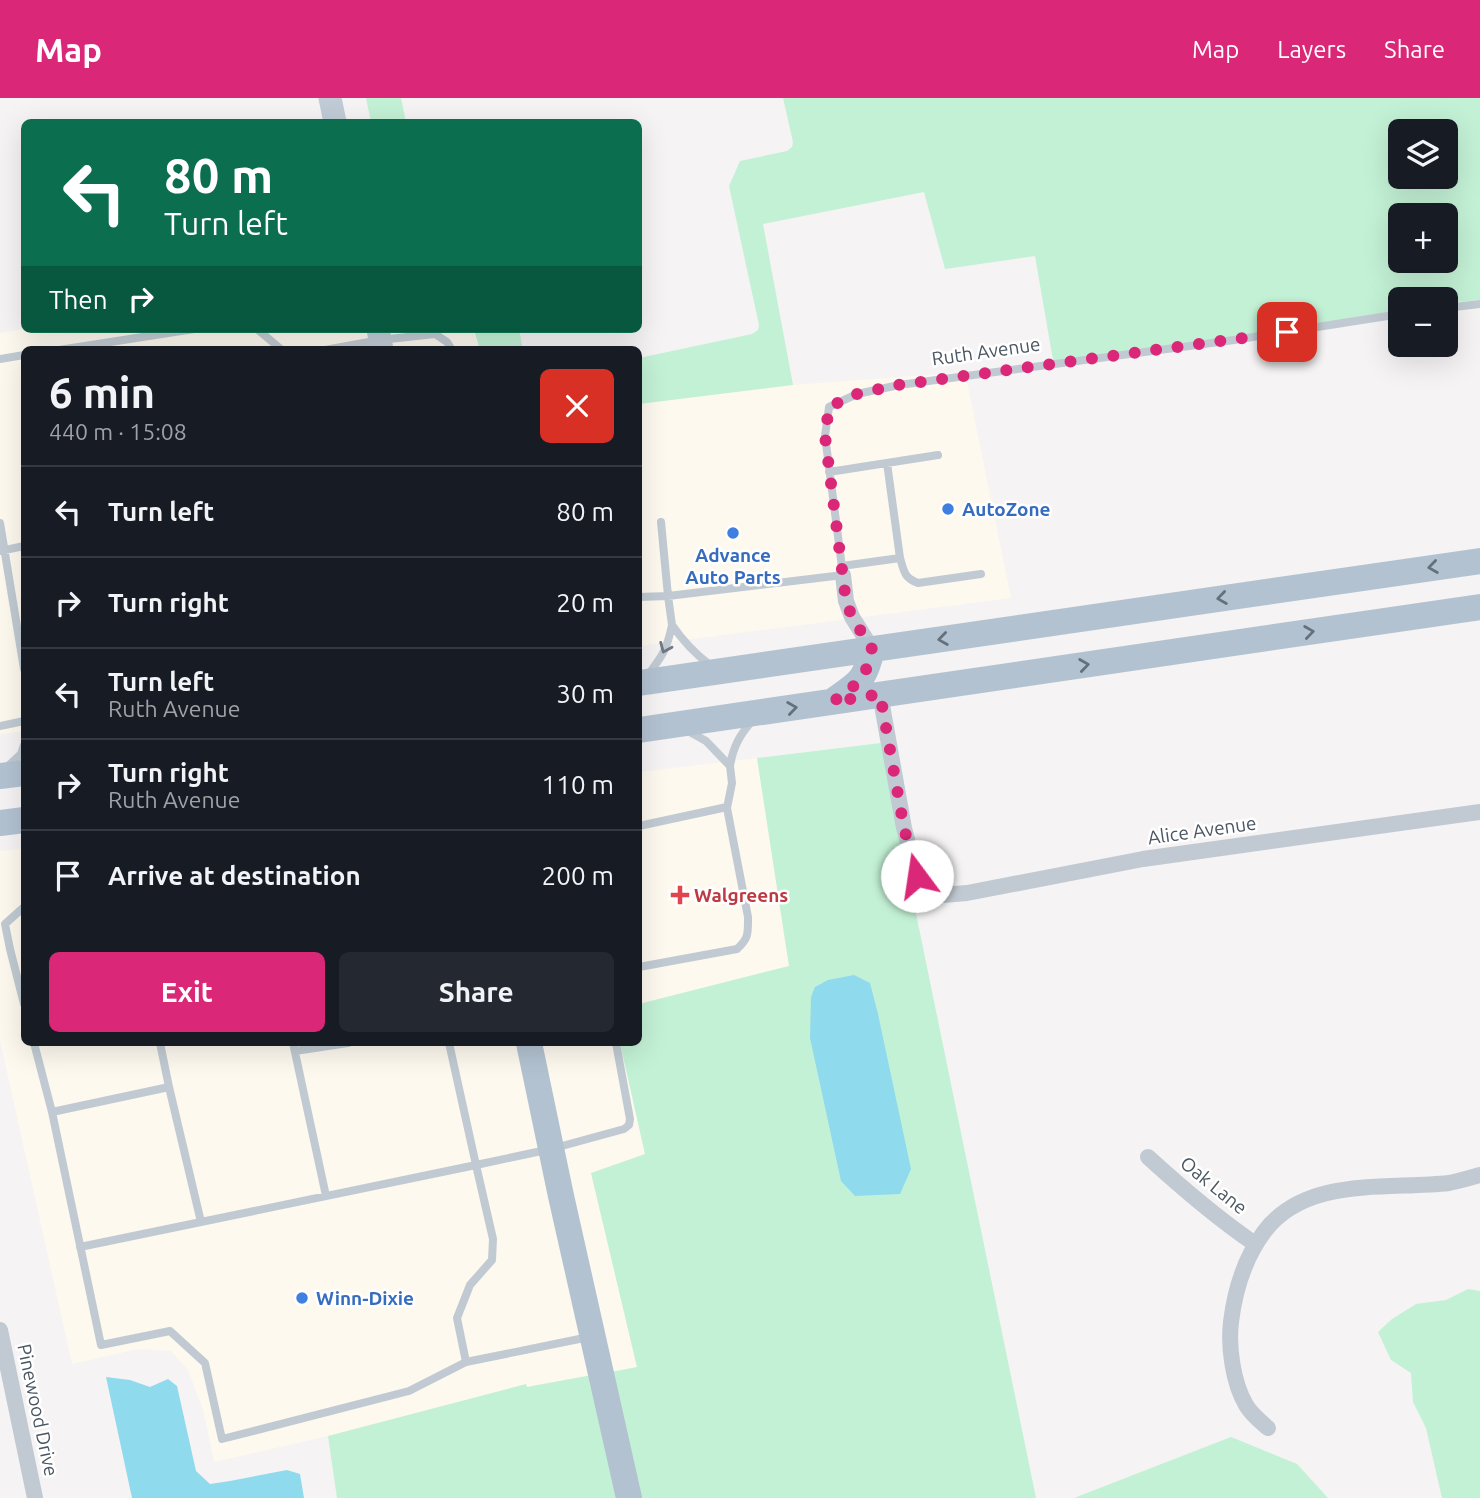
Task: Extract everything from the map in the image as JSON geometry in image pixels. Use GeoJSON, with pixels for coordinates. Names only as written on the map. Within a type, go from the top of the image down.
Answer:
{"type":"FeatureCollection","features":[{"type":"Feature","properties":{"kind":"main road"},"geometry":{"type":"LineString","coordinates":[[330,98],[334,119]]}},
{"type":"Feature","properties":{"kind":"main road"},"geometry":{"type":"LineString","coordinates":[[642,683],[1480,561]]}},
{"type":"Feature","properties":{"kind":"main road"},"geometry":{"type":"LineString","coordinates":[[642,730],[1480,607]]}},
{"type":"Feature","properties":{"kind":"main road"},"geometry":{"type":"LineString","coordinates":[[833,702],[861,681],[868,668],[872,649]]}},
{"type":"Feature","properties":{"kind":"main road"},"geometry":{"type":"LineString","coordinates":[[0,775],[21,773]]}},
{"type":"Feature","properties":{"kind":"main road"},"geometry":{"type":"LineString","coordinates":[[0,823],[21,820]]}},
{"type":"Feature","properties":{"kind":"main road"},"geometry":{"type":"LineString","coordinates":[[530,1046],[629,1498]]}},
{"type":"Feature","properties":{"kind":"street","name":"Ruth Avenue"},"geometry":{"type":"LineString","coordinates":[[842,570],[846,601],[852,617],[872,649]]}},
{"type":"Feature","properties":{"kind":"street","name":"Alice Avenue"},"geometry":{"type":"LineString","coordinates":[[880,694],[904,828],[917,876],[922,885],[931,892],[943,895],[967,893],[1143,859],[1480,812]]}},
{"type":"Feature","properties":{"kind":"street","name":"Oak Lane"},"geometry":{"type":"LineString","coordinates":[[1148,1157],[1225,1223],[1255,1244]]}},
{"type":"Feature","properties":{"kind":"street"},"geometry":{"type":"LineString","coordinates":[[1268,1428],[1242,1398],[1230,1345],[1236,1292],[1243,1268],[1255,1244],[1271,1222],[1306,1199],[1336,1191],[1450,1182],[1480,1175]]}},
{"type":"Feature","properties":{"kind":"street","name":"Pinewood Drive"},"geometry":{"type":"LineString","coordinates":[[0,1330],[35,1498]]}},
{"type":"Feature","properties":{"kind":"lane"},"geometry":{"type":"LineString","coordinates":[[1458,307],[1480,304]]}},
{"type":"Feature","properties":{"kind":"lane","name":"Ruth Avenue"},"geometry":{"type":"LineString","coordinates":[[842,570],[825,436],[829,407],[857,394],[938,379],[1234,340],[1388,316]]}},
{"type":"Feature","properties":{"kind":"lane"},"geometry":{"type":"LineString","coordinates":[[85,346],[168,333]]}},
{"type":"Feature","properties":{"kind":"lane"},"geometry":{"type":"LineString","coordinates":[[262,333],[277,346]]}},
{"type":"Feature","properties":{"kind":"lane"},"geometry":{"type":"LineString","coordinates":[[347,346],[435,334],[450,346]]}},
{"type":"Feature","properties":{"kind":"lane"},"geometry":{"type":"LineString","coordinates":[[0,359],[21,356]]}},
{"type":"Feature","properties":{"kind":"lane"},"geometry":{"type":"LineString","coordinates":[[829,472],[937,455]]}},
{"type":"Feature","properties":{"kind":"lane"},"geometry":{"type":"LineString","coordinates":[[887,463],[900,558],[909,580],[918,583],[981,573]]}},
{"type":"Feature","properties":{"kind":"lane"},"geometry":{"type":"LineString","coordinates":[[642,682],[664,654],[672,625],[661,522]]}},
{"type":"Feature","properties":{"kind":"lane"},"geometry":{"type":"LineString","coordinates":[[0,523],[2,550],[21,653]]}},
{"type":"Feature","properties":{"kind":"lane"},"geometry":{"type":"LineString","coordinates":[[2,550],[21,547]]}},
{"type":"Feature","properties":{"kind":"lane"},"geometry":{"type":"LineString","coordinates":[[642,597],[668,596],[842,570],[900,558]]}},
{"type":"Feature","properties":{"kind":"lane"},"geometry":{"type":"LineString","coordinates":[[672,625],[695,654],[718,671]]}},
{"type":"Feature","properties":{"kind":"lane"},"geometry":{"type":"LineString","coordinates":[[642,966],[737,948],[744,942],[748,932],[748,917],[727,807],[733,783],[730,766],[732,753],[740,736],[761,712]]}},
{"type":"Feature","properties":{"kind":"lane"},"geometry":{"type":"LineString","coordinates":[[0,726],[21,722]]}},
{"type":"Feature","properties":{"kind":"lane"},"geometry":{"type":"LineString","coordinates":[[676,724],[706,741],[730,766]]}},
{"type":"Feature","properties":{"kind":"lane"},"geometry":{"type":"LineString","coordinates":[[0,775],[21,755]]}},
{"type":"Feature","properties":{"kind":"lane"},"geometry":{"type":"LineString","coordinates":[[642,825],[727,807]]}},
{"type":"Feature","properties":{"kind":"lane"},"geometry":{"type":"LineString","coordinates":[[21,910],[5,924],[21,992]]}},
{"type":"Feature","properties":{"kind":"lane"},"geometry":{"type":"LineString","coordinates":[[35,1046],[52,1112],[101,1345],[170,1331],[205,1363],[222,1439],[410,1391],[466,1362],[593,1336]]}},
{"type":"Feature","properties":{"kind":"lane"},"geometry":{"type":"LineString","coordinates":[[161,1046],[201,1222]]}},
{"type":"Feature","properties":{"kind":"lane"},"geometry":{"type":"LineString","coordinates":[[450,1046],[493,1239],[492,1260],[470,1285],[457,1318],[466,1362]]}},
{"type":"Feature","properties":{"kind":"lane"},"geometry":{"type":"LineString","coordinates":[[80,1247],[551,1149],[624,1129],[629,1125],[630,1119],[616,1046]]}},
{"type":"Feature","properties":{"kind":"lane"},"geometry":{"type":"LineString","coordinates":[[294,1047],[327,1196]]}},
{"type":"Feature","properties":{"kind":"lane"},"geometry":{"type":"LineString","coordinates":[[52,1112],[169,1087]]}},
{"type":"Feature","properties":{"kind":"shaded area"},"geometry":{"type":"Polygon","coordinates":[[[21,330],[21,333],[370,333],[372,346],[21,346],[21,731],[0,734],[0,333],[21,330]]]}},
{"type":"Feature","properties":{"kind":"shaded area"},"geometry":{"type":"Polygon","coordinates":[[[389,333],[475,333],[479,346],[391,346],[389,333]]]}},
{"type":"Feature","properties":{"kind":"shaded area"},"geometry":{"type":"Polygon","coordinates":[[[965,372],[1011,598],[642,646],[642,404],[793,385],[965,372]]]}},
{"type":"Feature","properties":{"kind":"shaded area"},"geometry":{"type":"Polygon","coordinates":[[[757,758],[789,966],[642,1003],[642,772],[757,758]]]}},
{"type":"Feature","properties":{"kind":"shaded area"},"geometry":{"type":"Polygon","coordinates":[[[21,848],[21,1046],[521,1046],[592,1375],[526,1387],[525,1385],[328,1436],[214,1462],[203,1410],[188,1370],[171,1351],[138,1349],[72,1364],[0,1041],[0,851],[21,848]]]}},
{"type":"Feature","properties":{"kind":"shaded area"},"geometry":{"type":"Polygon","coordinates":[[[539,1046],[621,1046],[645,1155],[591,1173],[637,1368],[611,1372],[539,1046]]]}},
{"type":"Feature","properties":{"kind":"green space"},"geometry":{"type":"Polygon","coordinates":[[[366,98],[401,98],[405,119],[370,119],[366,98]]]}},
{"type":"Feature","properties":{"kind":"green space"},"geometry":{"type":"Polygon","coordinates":[[[783,98],[1480,98],[1480,300],[1458,302],[1458,287],[1388,287],[1388,312],[1054,366],[1035,256],[945,269],[924,192],[763,224],[793,385],[642,404],[642,357],[752,334],[758,330],[729,186],[740,161],[787,151],[793,142],[783,98]]]}},
{"type":"Feature","properties":{"kind":"green space"},"geometry":{"type":"Polygon","coordinates":[[[475,333],[520,333],[522,346],[479,346],[475,333]]]}},
{"type":"Feature","properties":{"kind":"green space"},"geometry":{"type":"Polygon","coordinates":[[[881,743],[1036,1498],[638,1498],[611,1372],[637,1367],[591,1173],[645,1154],[621,1046],[642,1046],[642,1003],[789,966],[757,758],[881,743]]]}},
{"type":"Feature","properties":{"kind":"green space"},"geometry":{"type":"Polygon","coordinates":[[[1468,1289],[1480,1291],[1480,1498],[1442,1498],[1426,1428],[1413,1402],[1411,1373],[1391,1360],[1378,1332],[1392,1319],[1416,1304],[1446,1300],[1468,1289]]]}},
{"type":"Feature","properties":{"kind":"green space"},"geometry":{"type":"Polygon","coordinates":[[[592,1375],[620,1498],[337,1498],[328,1436],[526,1384],[527,1387],[592,1375]]]}},
{"type":"Feature","properties":{"kind":"green space"},"geometry":{"type":"Polygon","coordinates":[[[1231,1437],[1297,1464],[1328,1498],[1074,1498],[1231,1437]]]}},
{"type":"Feature","properties":{"kind":"water"},"geometry":{"type":"Polygon","coordinates":[[[854,975],[870,983],[911,1169],[900,1194],[855,1196],[841,1181],[810,1038],[811,997],[815,987],[828,980],[854,975]]]}},
{"type":"Feature","properties":{"kind":"water"},"geometry":{"type":"Polygon","coordinates":[[[106,1377],[130,1380],[150,1387],[168,1379],[177,1386],[196,1471],[210,1484],[287,1470],[300,1474],[304,1498],[132,1498],[106,1377]]]}},
{"type":"Feature","properties":{"kind":"place","name":"AutoZone"},"geometry":{"type":"Point","coordinates":[948,509]}},
{"type":"Feature","properties":{"kind":"place","name":"Advance Auto Parts"},"geometry":{"type":"Point","coordinates":[733,533]}},
{"type":"Feature","properties":{"kind":"place","name":"Walgreens"},"geometry":{"type":"Point","coordinates":[680,895]}},
{"type":"Feature","properties":{"kind":"place","name":"Winn-Dixie"},"geometry":{"type":"Point","coordinates":[302,1298]}},
{"type":"Feature","properties":{"kind":"route"},"geometry":{"type":"LineString","coordinates":[[917,876],[904,828],[880,694],[833,702],[861,681],[868,668],[872,649],[852,617],[846,601],[825,436],[829,407],[857,394],[898,385],[1287,332]]}}]}
